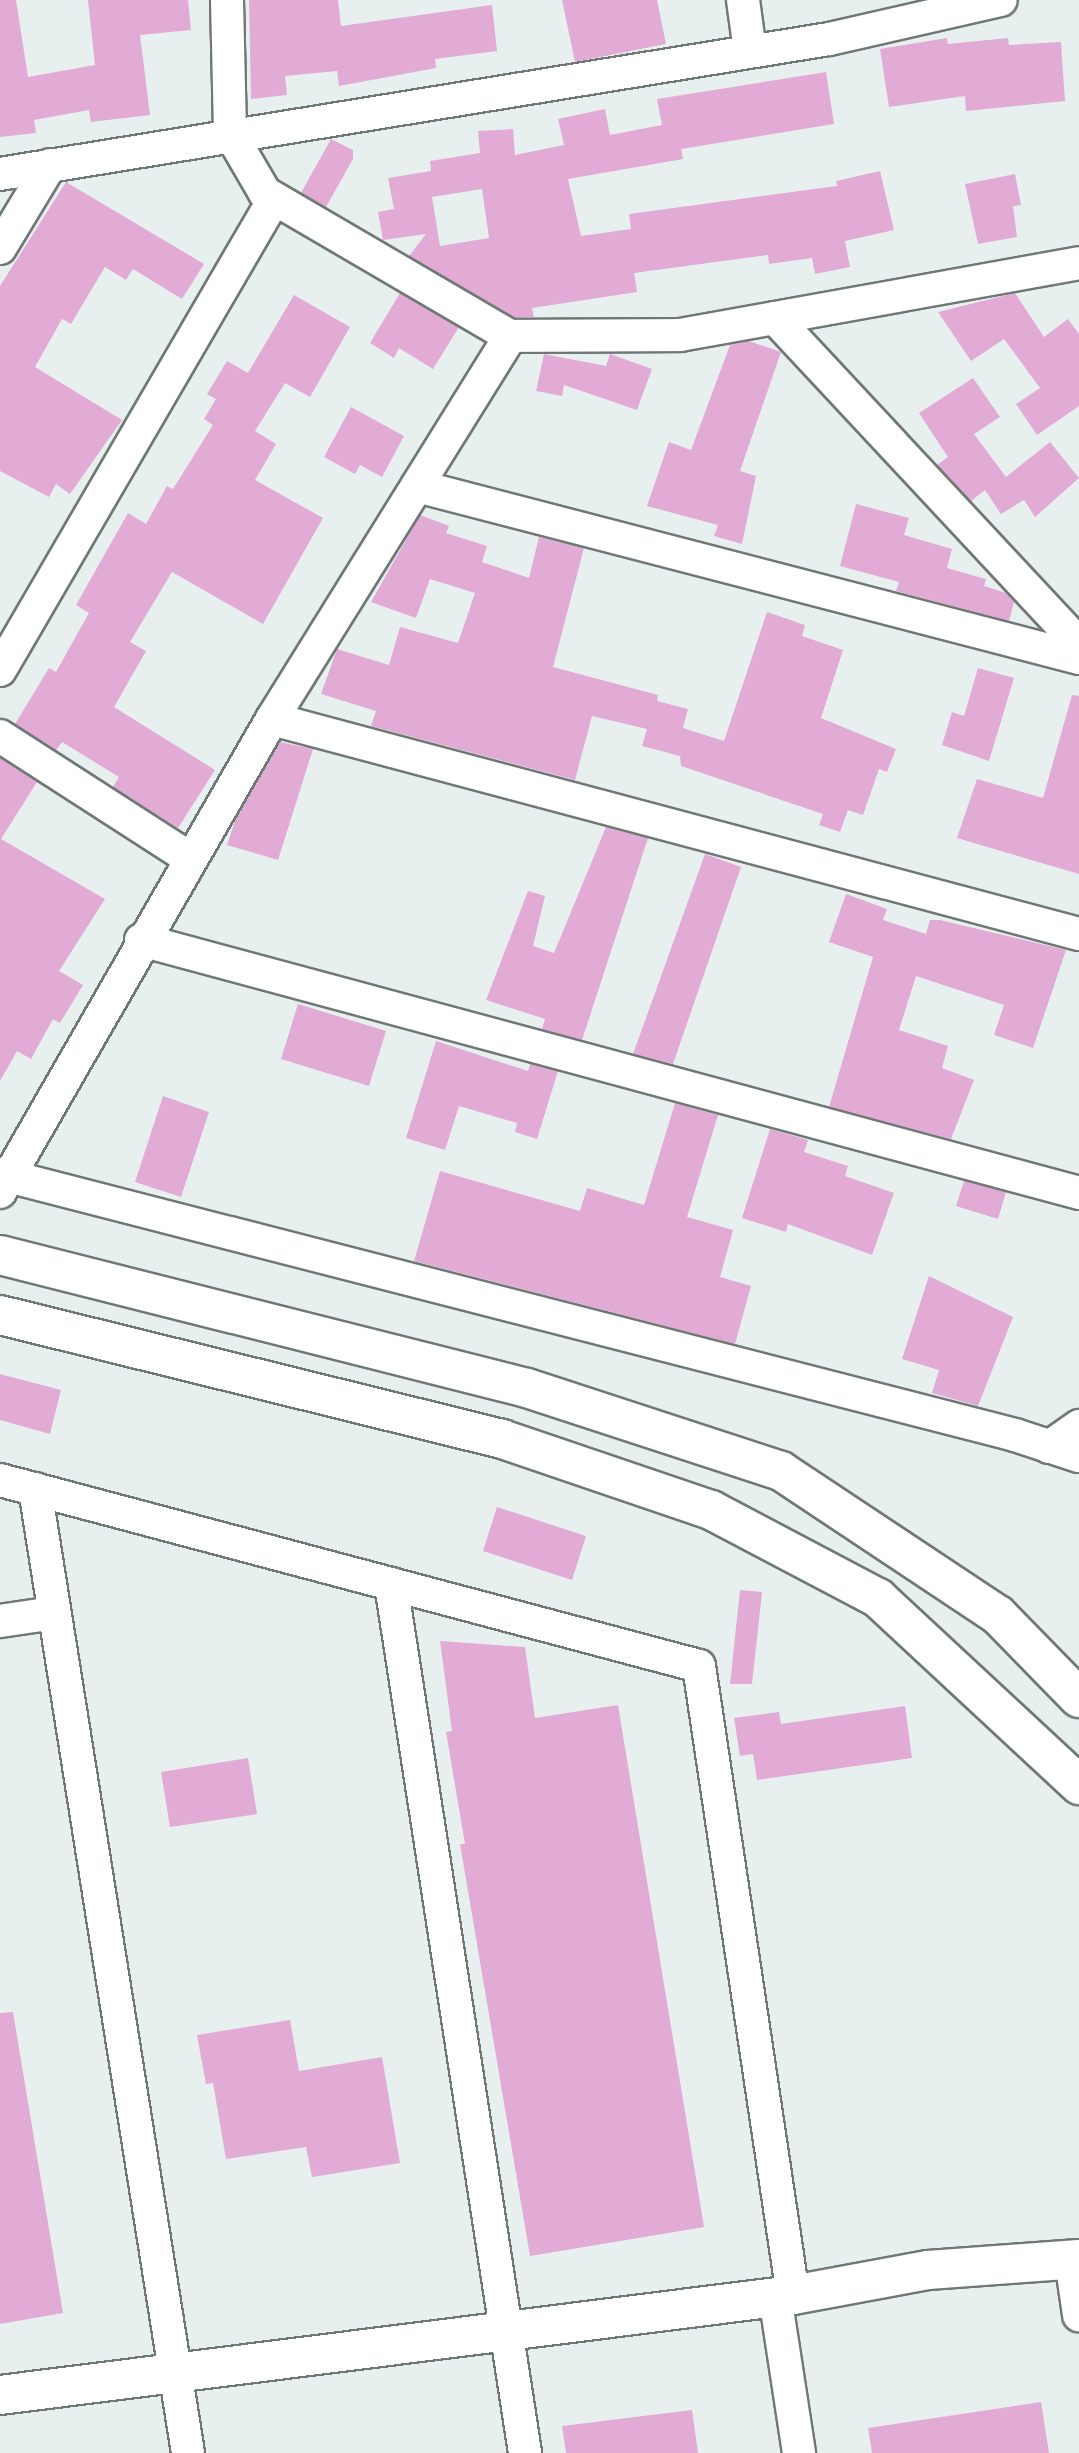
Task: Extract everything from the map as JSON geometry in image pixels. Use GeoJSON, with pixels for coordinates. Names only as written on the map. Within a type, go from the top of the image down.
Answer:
{"type":"FeatureCollection","features":[{"type":"Feature","properties":{"kind":"main road"},"geometry":{"type":"LineString","coordinates":[[0,1255],[527,1388],[781,1471],[998,1615],[1079,1698]]}},
{"type":"Feature","properties":{"kind":"main road"},"geometry":{"type":"LineString","coordinates":[[0,1315],[502,1439],[711,1510],[878,1598],[1079,1785]]}},
{"type":"Feature","properties":{"kind":"main road"},"geometry":{"type":"LineString","coordinates":[[0,2395],[784,2295],[928,2270],[1075,2259]]}},
{"type":"Feature","properties":{"kind":"street"},"geometry":{"type":"LineString","coordinates":[[228,0],[230,133],[274,200],[510,336],[680,335],[1076,267]]}},
{"type":"Feature","properties":{"kind":"street"},"geometry":{"type":"LineString","coordinates":[[743,0],[750,51]]}},
{"type":"Feature","properties":{"kind":"street"},"geometry":{"type":"LineString","coordinates":[[0,174],[230,133],[750,51],[1001,0]]}},
{"type":"Feature","properties":{"kind":"street"},"geometry":{"type":"LineString","coordinates":[[0,248],[50,165]]}},
{"type":"Feature","properties":{"kind":"street"},"geometry":{"type":"LineString","coordinates":[[0,670],[274,200]]}},
{"type":"Feature","properties":{"kind":"street"},"geometry":{"type":"LineString","coordinates":[[775,318],[1079,644]]}},
{"type":"Feature","properties":{"kind":"street"},"geometry":{"type":"LineString","coordinates":[[510,336],[272,719],[3,1181],[1079,1456]]}},
{"type":"Feature","properties":{"kind":"street"},"geometry":{"type":"LineString","coordinates":[[417,486],[1079,658]]}},
{"type":"Feature","properties":{"kind":"street"},"geometry":{"type":"LineString","coordinates":[[272,719],[1079,934]]}},
{"type":"Feature","properties":{"kind":"street"},"geometry":{"type":"LineString","coordinates":[[0,736],[189,859]]}},
{"type":"Feature","properties":{"kind":"street"},"geometry":{"type":"LineString","coordinates":[[141,940],[1079,1192]]}},
{"type":"Feature","properties":{"kind":"street"},"geometry":{"type":"LineString","coordinates":[[1049,1447],[1079,1426]]}},
{"type":"Feature","properties":{"kind":"street"},"geometry":{"type":"LineString","coordinates":[[0,1480],[699,1666],[784,2295],[799,2453]]}},
{"type":"Feature","properties":{"kind":"street"},"geometry":{"type":"LineString","coordinates":[[35,1489],[188,2453]]}},
{"type":"Feature","properties":{"kind":"street"},"geometry":{"type":"LineString","coordinates":[[391,1584],[525,2453]]}},
{"type":"Feature","properties":{"kind":"street"},"geometry":{"type":"LineString","coordinates":[[0,1621],[54,1613]]}},
{"type":"Feature","properties":{"kind":"street"},"geometry":{"type":"LineString","coordinates":[[1075,2259],[1079,2315]]}},
{"type":"Feature","properties":{"kind":"building"},"geometry":{"type":"Polygon","coordinates":[[[0,0],[16,0],[28,77],[95,65],[88,0],[188,0],[191,30],[140,35],[150,115],[91,122],[89,110],[34,120],[36,133],[0,137],[0,0]]]}},
{"type":"Feature","properties":{"kind":"building"},"geometry":{"type":"Polygon","coordinates":[[[249,0],[338,0],[341,26],[492,5],[497,51],[435,59],[436,68],[339,86],[337,71],[285,76],[287,95],[251,99],[249,0]]]}},
{"type":"Feature","properties":{"kind":"building"},"geometry":{"type":"Polygon","coordinates":[[[562,0],[657,0],[666,44],[575,62],[562,0]]]}},
{"type":"Feature","properties":{"kind":"building"},"geometry":{"type":"Polygon","coordinates":[[[947,38],[948,44],[1008,38],[1009,45],[1061,42],[1065,101],[966,111],[965,96],[889,107],[880,49],[947,38]]]}},
{"type":"Feature","properties":{"kind":"building"},"geometry":{"type":"Polygon","coordinates":[[[826,72],[834,124],[681,149],[683,159],[568,179],[581,236],[631,229],[629,214],[837,186],[836,181],[880,171],[894,230],[845,241],[850,267],[815,274],[812,258],[769,264],[768,255],[634,273],[637,292],[532,308],[534,317],[515,318],[409,256],[426,234],[383,240],[378,212],[394,209],[388,178],[431,171],[430,161],[480,153],[478,131],[513,129],[515,155],[564,145],[558,119],[605,109],[610,135],[662,125],[657,99],[826,72]],[[482,189],[432,197],[440,246],[489,238],[482,189]]]}},
{"type":"Feature","properties":{"kind":"building"},"geometry":{"type":"Polygon","coordinates":[[[331,139],[353,150],[353,159],[326,207],[301,193],[331,139]]]}},
{"type":"Feature","properties":{"kind":"building"},"geometry":{"type":"Polygon","coordinates":[[[1015,174],[1021,205],[1013,206],[1017,237],[978,244],[965,184],[1015,174]]]}},
{"type":"Feature","properties":{"kind":"building"},"geometry":{"type":"Polygon","coordinates":[[[66,182],[204,264],[182,299],[133,269],[126,280],[105,267],[71,324],[62,319],[35,367],[122,420],[70,494],[56,484],[49,497],[0,471],[0,286],[66,182]]]}},
{"type":"Feature","properties":{"kind":"building"},"geometry":{"type":"Polygon","coordinates":[[[400,293],[459,327],[433,369],[399,348],[394,358],[370,343],[400,293]]]}},
{"type":"Feature","properties":{"kind":"building"},"geometry":{"type":"Polygon","coordinates":[[[1015,293],[1044,337],[1068,319],[1079,334],[1079,406],[1037,435],[1016,404],[1040,388],[1004,339],[971,361],[938,312],[1015,293]]]}},
{"type":"Feature","properties":{"kind":"building"},"geometry":{"type":"Polygon","coordinates":[[[294,295],[350,327],[310,397],[285,383],[255,431],[276,444],[255,480],[323,518],[263,624],[172,572],[130,642],[146,651],[114,707],[215,770],[178,828],[113,787],[119,777],[62,742],[56,750],[15,724],[49,668],[56,672],[89,613],[76,605],[128,513],[146,524],[167,486],[173,489],[213,425],[204,419],[216,399],[207,394],[227,361],[248,373],[294,295]]]}},
{"type":"Feature","properties":{"kind":"building"},"geometry":{"type":"Polygon","coordinates":[[[749,341],[781,352],[740,471],[756,476],[742,544],[714,536],[718,525],[647,506],[669,442],[691,450],[730,345],[749,341]]]}},
{"type":"Feature","properties":{"kind":"building"},"geometry":{"type":"Polygon","coordinates":[[[544,354],[606,366],[610,354],[652,369],[637,410],[564,385],[562,396],[536,391],[544,354]]]}},
{"type":"Feature","properties":{"kind":"building"},"geometry":{"type":"Polygon","coordinates":[[[973,378],[1000,417],[974,434],[1006,477],[1050,442],[1079,478],[1035,517],[1024,500],[1001,514],[985,490],[971,501],[937,465],[948,457],[919,413],[973,378]]]}},
{"type":"Feature","properties":{"kind":"building"},"geometry":{"type":"Polygon","coordinates":[[[351,407],[404,436],[382,477],[360,465],[355,474],[324,457],[351,407]]]}},
{"type":"Feature","properties":{"kind":"building"},"geometry":{"type":"Polygon","coordinates":[[[856,504],[909,518],[904,535],[952,549],[947,568],[986,579],[984,586],[1006,593],[1014,602],[1009,621],[896,591],[899,582],[840,566],[856,504]]]}},
{"type":"Feature","properties":{"kind":"building"},"geometry":{"type":"Polygon","coordinates":[[[420,515],[449,526],[446,533],[487,546],[482,562],[529,578],[539,537],[584,548],[553,667],[658,695],[657,701],[688,709],[683,728],[724,741],[767,612],[805,625],[802,636],[843,650],[821,718],[896,749],[887,772],[879,769],[863,815],[848,810],[840,832],[819,825],[823,814],[681,766],[680,756],[642,746],[647,729],[592,716],[575,780],[371,726],[376,711],[321,694],[337,649],[389,665],[400,627],[458,643],[475,593],[430,579],[416,618],[371,602],[420,515]]]}},
{"type":"Feature","properties":{"kind":"building"},"geometry":{"type":"Polygon","coordinates":[[[978,668],[1014,678],[989,761],[942,745],[952,712],[964,716],[978,668]]]}},
{"type":"Feature","properties":{"kind":"building"},"geometry":{"type":"Polygon","coordinates":[[[1072,695],[1079,696],[1079,874],[957,838],[977,779],[1043,798],[1072,695]]]}},
{"type":"Feature","properties":{"kind":"building"},"geometry":{"type":"Polygon","coordinates":[[[280,742],[313,749],[278,860],[227,845],[235,821],[280,742]]]}},
{"type":"Feature","properties":{"kind":"building"},"geometry":{"type":"Polygon","coordinates":[[[0,758],[37,782],[1,839],[105,899],[59,971],[83,985],[60,1023],[53,1019],[31,1059],[17,1051],[0,1081],[0,758]]]}},
{"type":"Feature","properties":{"kind":"building"},"geometry":{"type":"Polygon","coordinates":[[[606,827],[648,838],[582,1040],[542,1029],[545,1019],[486,1000],[528,891],[545,896],[533,946],[554,953],[606,827]]]}},
{"type":"Feature","properties":{"kind":"building"},"geometry":{"type":"Polygon","coordinates":[[[705,854],[741,867],[673,1064],[633,1054],[705,854]]]}},
{"type":"Feature","properties":{"kind":"building"},"geometry":{"type":"Polygon","coordinates":[[[846,894],[887,909],[883,920],[926,934],[930,920],[940,920],[1066,950],[1033,1048],[994,1035],[1004,1005],[916,976],[899,1030],[948,1046],[942,1068],[974,1080],[951,1139],[829,1107],[873,957],[829,942],[846,894]]]}},
{"type":"Feature","properties":{"kind":"building"},"geometry":{"type":"Polygon","coordinates":[[[298,1004],[386,1031],[369,1086],[281,1059],[298,1004]]]}},
{"type":"Feature","properties":{"kind":"building"},"geometry":{"type":"Polygon","coordinates":[[[436,1041],[528,1071],[530,1064],[558,1071],[537,1139],[515,1132],[517,1123],[459,1106],[445,1150],[406,1138],[436,1041]]]}},
{"type":"Feature","properties":{"kind":"building"},"geometry":{"type":"Polygon","coordinates":[[[163,1096],[209,1112],[181,1197],[135,1182],[163,1096]]]}},
{"type":"Feature","properties":{"kind":"building"},"geometry":{"type":"Polygon","coordinates":[[[675,1103],[718,1115],[687,1217],[733,1230],[720,1277],[751,1286],[735,1344],[414,1261],[440,1171],[580,1211],[587,1188],[644,1205],[675,1103]]]}},
{"type":"Feature","properties":{"kind":"building"},"geometry":{"type":"Polygon","coordinates":[[[770,1129],[808,1140],[804,1152],[848,1166],[845,1176],[894,1193],[872,1255],[788,1224],[786,1232],[742,1218],[770,1129]]]}},
{"type":"Feature","properties":{"kind":"building"},"geometry":{"type":"Polygon","coordinates":[[[964,1181],[1006,1192],[998,1219],[956,1206],[964,1181]]]}},
{"type":"Feature","properties":{"kind":"building"},"geometry":{"type":"Polygon","coordinates":[[[929,1276],[1013,1317],[978,1406],[932,1393],[939,1370],[902,1359],[929,1276]]]}},
{"type":"Feature","properties":{"kind":"building"},"geometry":{"type":"Polygon","coordinates":[[[0,1374],[61,1390],[50,1434],[0,1420],[0,1374]]]}},
{"type":"Feature","properties":{"kind":"building"},"geometry":{"type":"Polygon","coordinates":[[[497,1507],[586,1536],[572,1580],[483,1551],[497,1507]]]}},
{"type":"Feature","properties":{"kind":"building"},"geometry":{"type":"Polygon","coordinates":[[[740,1590],[762,1592],[752,1684],[730,1684],[740,1590]]]}},
{"type":"Feature","properties":{"kind":"building"},"geometry":{"type":"Polygon","coordinates":[[[440,1641],[525,1647],[535,1718],[618,1705],[704,2227],[530,2256],[460,1844],[465,1844],[446,1732],[452,1731],[440,1641]]]}},
{"type":"Feature","properties":{"kind":"building"},"geometry":{"type":"Polygon","coordinates":[[[905,1706],[912,1758],[757,1780],[753,1754],[740,1756],[734,1718],[779,1712],[781,1724],[905,1706]]]}},
{"type":"Feature","properties":{"kind":"building"},"geometry":{"type":"Polygon","coordinates":[[[248,1758],[257,1814],[170,1827],[161,1772],[248,1758]]]}},
{"type":"Feature","properties":{"kind":"building"},"geometry":{"type":"Polygon","coordinates":[[[13,2012],[63,2313],[0,2324],[0,2013],[13,2012]]]}},
{"type":"Feature","properties":{"kind":"building"},"geometry":{"type":"Polygon","coordinates":[[[290,2020],[299,2071],[382,2057],[400,2163],[312,2177],[306,2147],[226,2159],[213,2083],[206,2084],[197,2035],[290,2020]]]}},
{"type":"Feature","properties":{"kind":"building"},"geometry":{"type":"Polygon","coordinates":[[[1041,2402],[1049,2453],[872,2453],[868,2428],[1041,2402]]]}},
{"type":"Feature","properties":{"kind":"building"},"geometry":{"type":"Polygon","coordinates":[[[692,2410],[698,2453],[566,2453],[562,2426],[692,2410]]]}}]}
